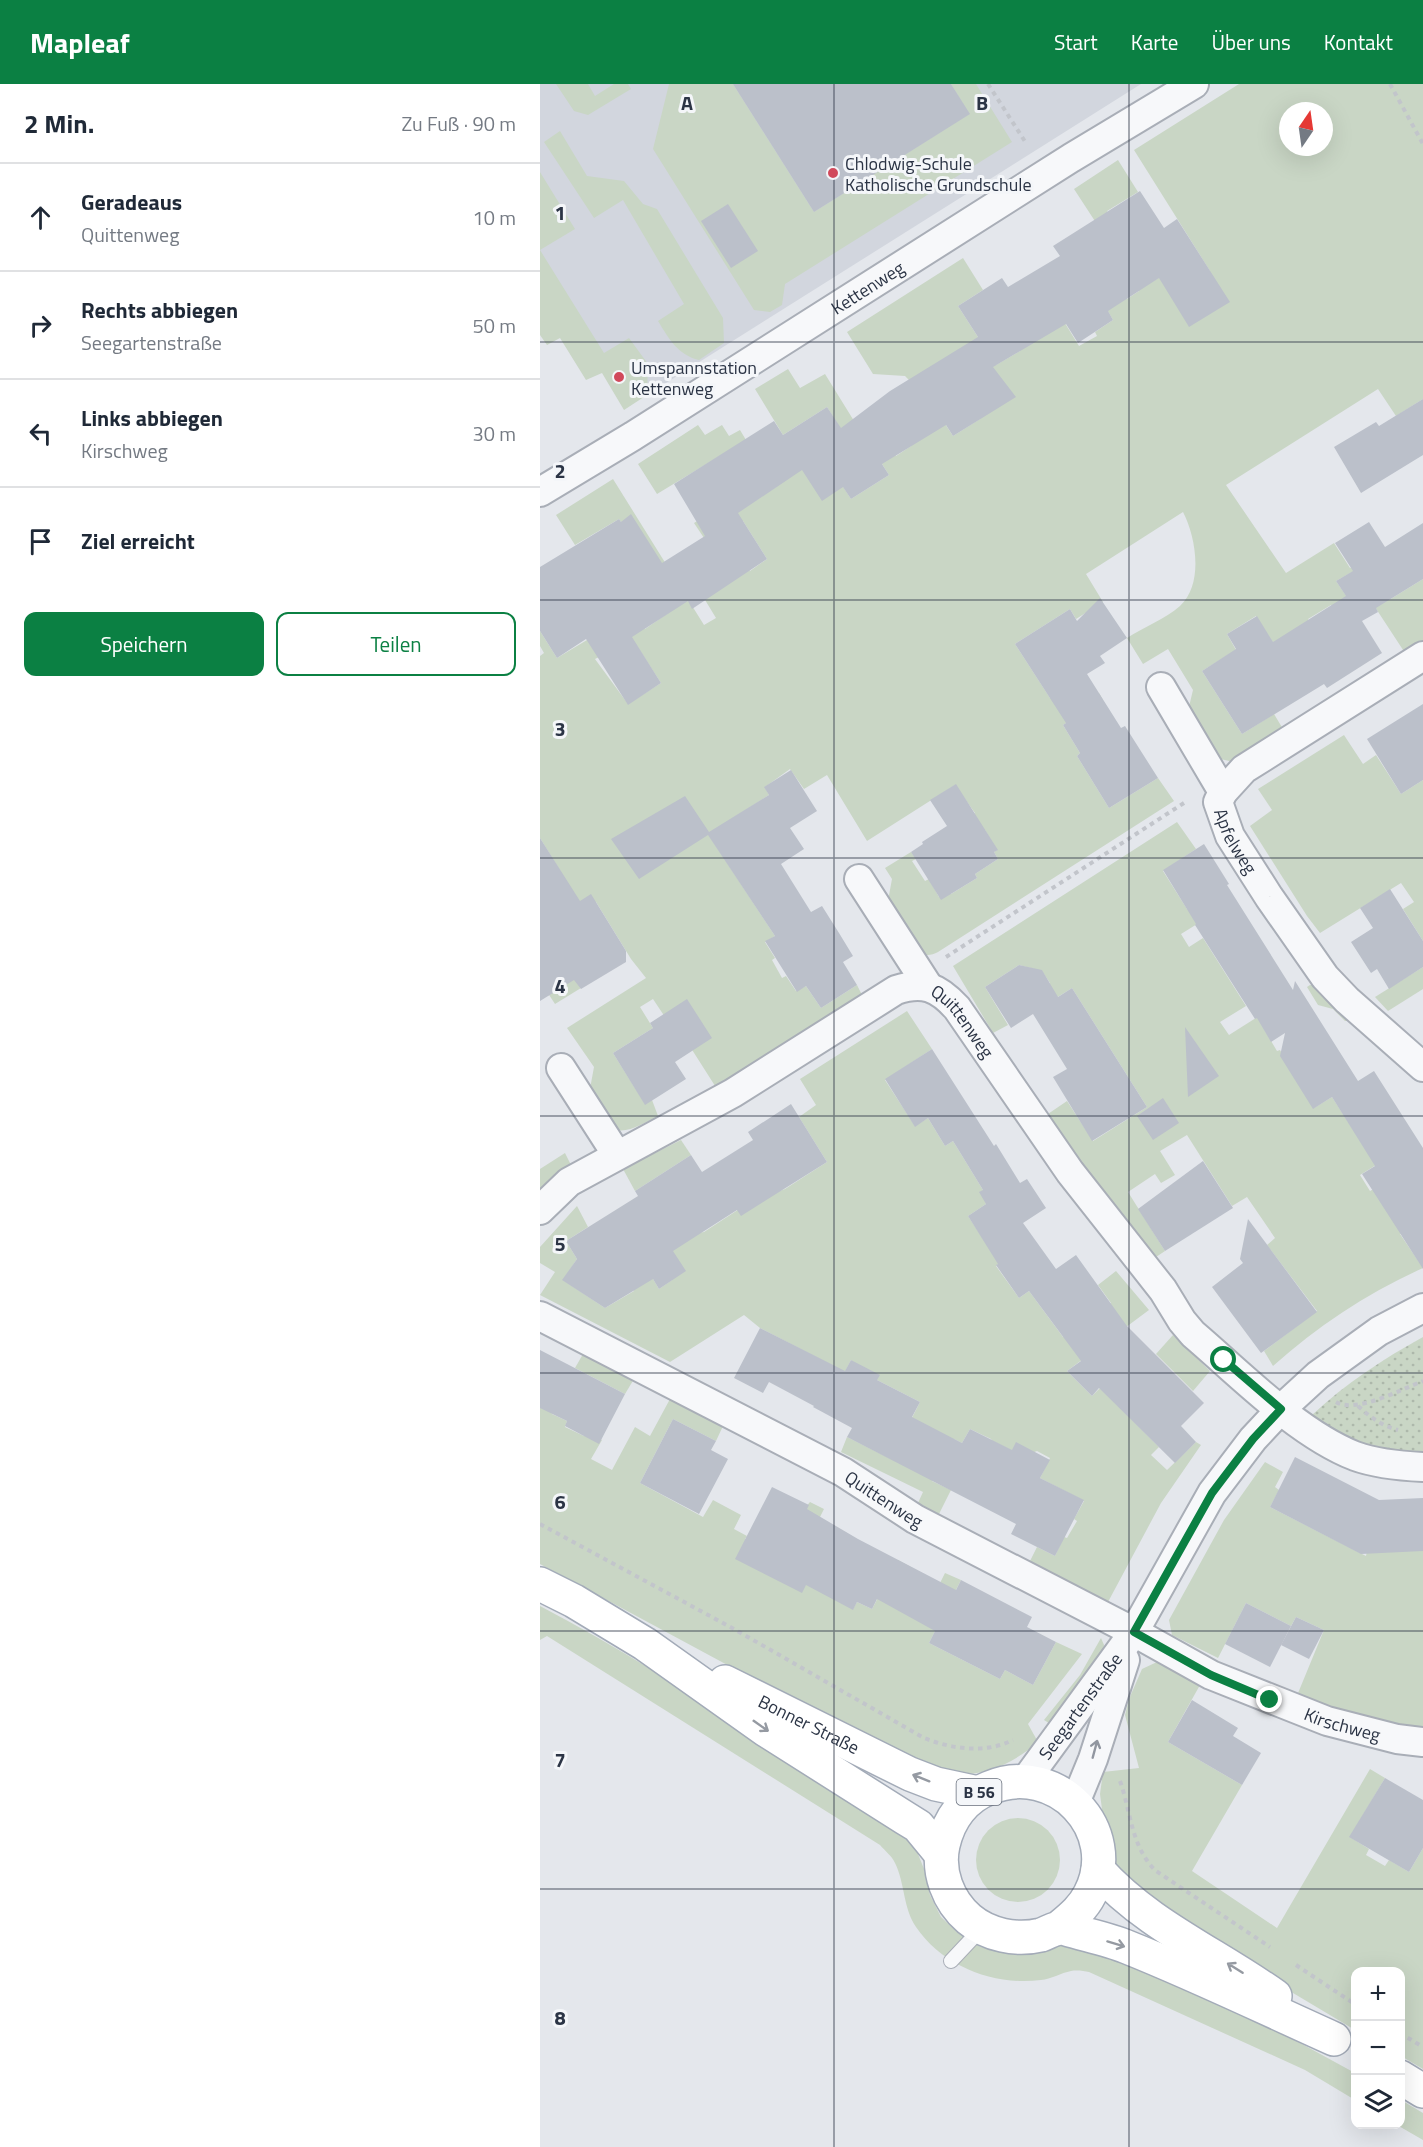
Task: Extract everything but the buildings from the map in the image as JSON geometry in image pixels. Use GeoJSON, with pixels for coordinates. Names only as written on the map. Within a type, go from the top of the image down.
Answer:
{"type":"FeatureCollection","features":[{"type":"Feature","properties":{"kind":"main road","name":"Bonner Straße"},"geometry":{"type":"LineString","coordinates":[[540,1584],[574,1601],[645,1644],[766,1730],[918,1826],[941,1854]]}},
{"type":"Feature","properties":{"kind":"main road","name":"Bonner Straße"},"geometry":{"type":"LineString","coordinates":[[645,1644],[800,1717],[910,1774],[936,1784],[978,1793]]}},
{"type":"Feature","properties":{"kind":"main road","name":"B 56"},"geometry":{"type":"LineString","coordinates":[[1025,1781],[1044,1785],[1060,1792],[1075,1803],[1090,1823],[1097,1846],[1098,1870],[1091,1892],[1078,1912],[1060,1927],[1041,1935],[1021,1937],[1001,1935],[982,1928],[962,1911],[947,1889],[942,1872],[941,1854],[946,1830],[959,1809],[978,1793],[1001,1783],[1025,1781]]}},
{"type":"Feature","properties":{"kind":"main road"},"geometry":{"type":"LineString","coordinates":[[1098,1870],[1124,1898],[1245,1974],[1345,2045]]}},
{"type":"Feature","properties":{"kind":"main road"},"geometry":{"type":"LineString","coordinates":[[1060,1927],[1125,1946],[1345,2045]]}},
{"type":"Feature","properties":{"kind":"main road"},"geometry":{"type":"LineString","coordinates":[[1405,2080],[1423,2091]]}},
{"type":"Feature","properties":{"kind":"street","name":"Kettenweg"},"geometry":{"type":"LineString","coordinates":[[540,492],[1194,84]]}},
{"type":"Feature","properties":{"kind":"street","name":"Apfelweg"},"geometry":{"type":"LineString","coordinates":[[1423,656],[1244,769],[1221,797],[1230,836],[1325,977],[1347,1000],[1423,1067]]}},
{"type":"Feature","properties":{"kind":"street"},"geometry":{"type":"LineString","coordinates":[[1161,687],[1221,797]]}},
{"type":"Feature","properties":{"kind":"street"},"geometry":{"type":"LineString","coordinates":[[859,879],[924,980]]}},
{"type":"Feature","properties":{"kind":"street","name":"Quittenweg"},"geometry":{"type":"LineString","coordinates":[[540,1210],[569,1182],[733,1093],[896,990],[924,980],[950,999],[957,1008],[1070,1172],[1163,1290],[1182,1322],[1281,1409]]}},
{"type":"Feature","properties":{"kind":"street"},"geometry":{"type":"LineString","coordinates":[[561,1068],[617,1155]]}},
{"type":"Feature","properties":{"kind":"street","name":"Seegartenstraße"},"geometry":{"type":"LineString","coordinates":[[1025,1781],[1134,1632],[1212,1493],[1240,1455],[1281,1409],[1318,1375],[1379,1331],[1423,1308]]}},
{"type":"Feature","properties":{"kind":"street","name":"Quittenweg"},"geometry":{"type":"LineString","coordinates":[[540,1316],[843,1472],[915,1520],[1134,1632]]}},
{"type":"Feature","properties":{"kind":"street"},"geometry":{"type":"LineString","coordinates":[[1281,1409],[1327,1443],[1356,1456],[1380,1463],[1423,1467]]}},
{"type":"Feature","properties":{"kind":"street","name":"Seegartenstraße"},"geometry":{"type":"LineString","coordinates":[[1075,1803],[1093,1759],[1134,1632]]}},
{"type":"Feature","properties":{"kind":"street","name":"Kirschweg"},"geometry":{"type":"LineString","coordinates":[[1134,1632],[1211,1675],[1270,1700],[1358,1730],[1423,1742]]}},
{"type":"Feature","properties":{"kind":"lane"},"geometry":{"type":"LineString","coordinates":[[951,1961],[982,1928]]}},
{"type":"Feature","properties":{"kind":"path"},"geometry":{"type":"LineString","coordinates":[[988,84],[1026,143]]}},
{"type":"Feature","properties":{"kind":"path"},"geometry":{"type":"LineString","coordinates":[[1390,84],[1423,144]]}},
{"type":"Feature","properties":{"kind":"path"},"geometry":{"type":"LineString","coordinates":[[924,980],[1193,796],[1221,797]]}},
{"type":"Feature","properties":{"kind":"path"},"geometry":{"type":"LineString","coordinates":[[1334,1400],[1341,1405],[1358,1406],[1423,1381]]}},
{"type":"Feature","properties":{"kind":"path"},"geometry":{"type":"LineString","coordinates":[[1358,1406],[1388,1427],[1405,1431]]}},
{"type":"Feature","properties":{"kind":"path"},"geometry":{"type":"LineString","coordinates":[[540,1524],[735,1629],[924,1738],[962,1749],[1007,1743],[1030,1731],[1053,1742]]}},
{"type":"Feature","properties":{"kind":"path"},"geometry":{"type":"LineString","coordinates":[[1093,1759],[1116,1772],[1134,1834],[1146,1861],[1156,1871],[1277,1952]]}},
{"type":"Feature","properties":{"kind":"path"},"geometry":{"type":"LineString","coordinates":[[1287,1959],[1351,2002]]}},
{"type":"Feature","properties":{"kind":"path"},"geometry":{"type":"LineString","coordinates":[[1405,2036],[1423,2047]]}},
{"type":"Feature","properties":{"kind":"shaded area"},"geometry":{"type":"Polygon","coordinates":[[[540,84],[1141,84],[647,395],[624,359],[602,372],[540,276],[540,84]]]}},
{"type":"Feature","properties":{"kind":"green space"},"geometry":{"type":"Polygon","coordinates":[[[556,84],[588,84],[595,96],[614,84],[628,84],[631,89],[588,115],[574,111],[556,84]]]}},
{"type":"Feature","properties":{"kind":"green space"},"geometry":{"type":"Polygon","coordinates":[[[669,84],[733,84],[814,212],[969,114],[951,84],[976,84],[1012,142],[785,284],[782,305],[770,312],[754,310],[653,149],[669,84]]]}},
{"type":"Feature","properties":{"kind":"green space"},"geometry":{"type":"Polygon","coordinates":[[[1239,84],[1423,84],[1423,399],[1396,416],[1378,389],[1226,485],[1286,573],[1334,543],[1350,568],[1364,560],[1389,600],[1423,579],[1423,646],[1407,656],[1352,572],[1336,581],[1349,600],[1335,609],[1331,605],[1308,619],[1314,629],[1296,640],[1322,682],[1305,694],[1256,616],[1227,634],[1236,650],[1202,671],[1242,734],[1274,714],[1286,734],[1238,763],[1216,758],[1187,715],[1193,690],[1168,649],[1143,664],[1127,638],[1174,611],[1188,597],[1195,573],[1195,560],[1188,522],[1183,512],[1086,574],[1103,602],[1076,619],[1070,609],[1015,644],[1050,698],[1069,686],[1081,704],[1099,693],[1103,700],[1063,725],[1080,753],[1077,756],[1109,808],[1158,778],[1174,801],[938,952],[925,955],[916,952],[887,906],[892,879],[885,868],[911,852],[916,859],[912,861],[925,881],[929,879],[939,897],[949,891],[951,894],[977,878],[975,874],[998,859],[994,852],[997,850],[985,830],[981,832],[971,816],[975,813],[955,785],[867,841],[827,775],[804,789],[790,769],[765,787],[769,795],[708,834],[775,936],[765,942],[775,958],[772,960],[782,978],[786,976],[796,991],[806,986],[821,1008],[857,985],[863,997],[763,1063],[717,1089],[675,1023],[671,1026],[653,999],[640,1007],[653,1028],[613,1053],[645,1104],[652,1100],[658,1116],[627,1130],[615,1130],[610,1127],[589,1094],[594,1067],[567,1028],[646,978],[631,959],[596,902],[547,933],[581,988],[555,1004],[540,981],[540,917],[555,908],[541,885],[561,872],[540,838],[540,656],[544,653],[540,646],[540,631],[557,658],[592,637],[603,655],[595,659],[628,704],[661,683],[618,619],[622,616],[630,629],[640,622],[645,629],[674,609],[619,519],[575,545],[556,515],[613,479],[704,625],[716,618],[699,590],[709,584],[687,549],[704,538],[694,523],[745,491],[753,502],[776,487],[789,477],[779,460],[792,451],[805,473],[826,460],[851,499],[889,475],[865,437],[851,445],[827,407],[783,435],[755,389],[788,369],[800,388],[825,374],[859,429],[873,419],[896,456],[911,446],[902,435],[938,413],[953,436],[980,419],[965,395],[968,394],[945,358],[910,381],[905,376],[873,374],[847,332],[963,258],[983,290],[958,306],[996,365],[1020,351],[1006,329],[1026,316],[1039,336],[1063,320],[1079,346],[1097,336],[1095,332],[1113,320],[1103,303],[1122,292],[1127,299],[1139,291],[1115,252],[1128,244],[1152,282],[1183,262],[1196,281],[1210,271],[1134,150],[1239,84]],[[743,521],[726,532],[750,571],[767,559],[743,521]]]}},
{"type":"Feature","properties":{"kind":"green space"},"geometry":{"type":"Polygon","coordinates":[[[560,131],[587,176],[624,181],[643,204],[657,209],[723,318],[724,343],[699,360],[685,354],[670,340],[658,321],[684,304],[623,200],[594,218],[544,142],[560,131]]]}},
{"type":"Feature","properties":{"kind":"green space"},"geometry":{"type":"Polygon","coordinates":[[[1118,160],[1138,192],[1107,211],[1117,227],[1104,235],[1074,189],[1118,160]]]}},
{"type":"Feature","properties":{"kind":"green space"},"geometry":{"type":"Polygon","coordinates":[[[540,172],[575,229],[540,250],[540,172]]]}},
{"type":"Feature","properties":{"kind":"green space"},"geometry":{"type":"Polygon","coordinates":[[[540,250],[604,353],[629,338],[648,364],[647,395],[624,410],[602,373],[586,380],[560,338],[547,345],[540,335],[540,250]]]}},
{"type":"Feature","properties":{"kind":"green space"},"geometry":{"type":"Polygon","coordinates":[[[698,425],[705,435],[722,425],[729,436],[740,430],[746,440],[657,494],[638,464],[698,425]]]}},
{"type":"Feature","properties":{"kind":"green space"},"geometry":{"type":"Polygon","coordinates":[[[1344,735],[1363,764],[1376,755],[1401,794],[1423,780],[1423,941],[1403,909],[1414,902],[1401,883],[1320,933],[1250,826],[1272,810],[1258,789],[1344,735]]]}},
{"type":"Feature","properties":{"kind":"green space"},"geometry":{"type":"Polygon","coordinates":[[[1177,822],[1196,849],[1163,871],[1187,909],[1202,921],[1181,934],[1189,947],[1203,938],[1246,1006],[1220,1022],[1229,1035],[1259,1016],[1265,1031],[1277,1051],[1280,1050],[1314,1108],[1332,1097],[1365,1148],[1397,1152],[1360,1175],[1370,1191],[1379,1186],[1409,1228],[1400,1234],[1423,1268],[1382,1288],[1344,1311],[1273,1366],[1264,1351],[1317,1311],[1267,1245],[1275,1238],[1247,1197],[1232,1206],[1187,1135],[1160,1151],[1175,1175],[1161,1183],[1155,1174],[1128,1192],[1165,1251],[1150,1261],[1045,1116],[1067,1101],[1093,1141],[1147,1107],[1072,988],[1053,1000],[1048,992],[1050,983],[1042,971],[1019,965],[985,987],[1008,1025],[993,1033],[953,966],[1177,822]]]}},
{"type":"Feature","properties":{"kind":"green space"},"geometry":{"type":"Polygon","coordinates":[[[1423,967],[1423,989],[1388,1011],[1375,997],[1423,967]]]}},
{"type":"Feature","properties":{"kind":"green space"},"geometry":{"type":"Polygon","coordinates":[[[1316,985],[1353,1021],[1345,1021],[1333,1009],[1318,1005],[1307,987],[1316,985]]]}},
{"type":"Feature","properties":{"kind":"green space"},"geometry":{"type":"Polygon","coordinates":[[[907,1011],[932,1049],[885,1080],[915,1126],[928,1118],[945,1146],[953,1141],[983,1190],[986,1204],[968,1216],[999,1263],[996,1266],[1019,1298],[1029,1291],[1063,1337],[1111,1303],[1098,1285],[1116,1271],[1149,1310],[1067,1371],[1092,1396],[1100,1388],[1159,1447],[1151,1455],[1167,1470],[1196,1442],[1201,1445],[1161,1503],[1108,1602],[1030,1561],[1037,1547],[1055,1556],[1064,1537],[1067,1538],[1077,1521],[1074,1519],[1084,1501],[1040,1478],[1050,1458],[1037,1451],[1005,1464],[991,1439],[970,1429],[962,1443],[954,1439],[932,1481],[951,1490],[939,1514],[918,1503],[923,1492],[841,1452],[847,1437],[891,1459],[920,1402],[877,1380],[851,1360],[845,1372],[760,1328],[744,1315],[670,1362],[540,1295],[555,1272],[540,1263],[540,1247],[577,1206],[588,1227],[566,1241],[577,1259],[563,1280],[605,1308],[634,1291],[627,1279],[646,1267],[659,1289],[672,1280],[649,1242],[704,1232],[750,1202],[785,1189],[827,1162],[799,1117],[816,1105],[800,1079],[907,1011]]]}},
{"type":"Feature","properties":{"kind":"green space"},"geometry":{"type":"Polygon","coordinates":[[[681,1140],[691,1155],[635,1191],[623,1169],[681,1140]]]}},
{"type":"Feature","properties":{"kind":"green space"},"geometry":{"type":"Polygon","coordinates":[[[565,1153],[572,1167],[540,1197],[540,1169],[565,1153]]]}},
{"type":"Feature","properties":{"kind":"green space"},"geometry":{"type":"Polygon","coordinates":[[[1173,1335],[1210,1371],[1193,1391],[1156,1354],[1173,1335]]]}},
{"type":"Feature","properties":{"kind":"green space"},"geometry":{"type":"Polygon","coordinates":[[[1423,1337],[1423,1457],[1373,1450],[1316,1422],[1312,1415],[1351,1382],[1423,1337]]]}},
{"type":"Feature","properties":{"kind":"green space"},"geometry":{"type":"Polygon","coordinates":[[[583,1354],[634,1379],[625,1394],[575,1368],[583,1354]]]}},
{"type":"Feature","properties":{"kind":"green space"},"geometry":{"type":"Polygon","coordinates":[[[540,1389],[552,1414],[567,1421],[565,1427],[584,1436],[586,1431],[602,1440],[591,1459],[612,1470],[635,1427],[650,1436],[670,1399],[723,1426],[716,1441],[673,1419],[640,1483],[703,1517],[713,1500],[741,1515],[734,1529],[747,1536],[745,1539],[768,1551],[810,1502],[824,1509],[794,1569],[853,1609],[857,1602],[872,1609],[898,1560],[940,1583],[945,1573],[961,1580],[929,1643],[1000,1679],[1005,1670],[1033,1685],[1056,1642],[1082,1654],[1028,1724],[1038,1742],[1016,1758],[992,1769],[967,1774],[939,1773],[818,1714],[540,1564],[540,1389]]]}},
{"type":"Feature","properties":{"kind":"green space"},"geometry":{"type":"Polygon","coordinates":[[[1265,1462],[1283,1472],[1275,1487],[1279,1490],[1270,1507],[1366,1556],[1376,1509],[1423,1551],[1423,1731],[1394,1727],[1296,1698],[1324,1630],[1296,1617],[1291,1626],[1246,1603],[1218,1658],[1172,1635],[1169,1620],[1224,1520],[1265,1462]]]}},
{"type":"Feature","properties":{"kind":"green space"},"geometry":{"type":"Polygon","coordinates":[[[540,1606],[679,1687],[904,1833],[916,1849],[924,1869],[930,1895],[941,1917],[971,1942],[1000,1952],[1026,1954],[1067,1944],[1104,1949],[1269,2026],[1351,2071],[1351,2098],[1305,2070],[1089,1972],[1071,1971],[1045,1979],[1006,1980],[971,1971],[955,1963],[927,1941],[916,1927],[909,1912],[895,1863],[880,1845],[547,1636],[540,1640],[540,1606]]]}},
{"type":"Feature","properties":{"kind":"green space"},"geometry":{"type":"Polygon","coordinates":[[[1101,1638],[1104,1645],[1103,1657],[1052,1725],[1044,1720],[1080,1675],[1101,1638]]]}},
{"type":"Feature","properties":{"kind":"green space"},"geometry":{"type":"Polygon","coordinates":[[[1157,1662],[1200,1685],[1168,1742],[1242,1785],[1192,1871],[1277,1928],[1370,1769],[1385,1778],[1350,1837],[1369,1849],[1366,1855],[1385,1866],[1389,1860],[1409,1872],[1423,1848],[1423,2069],[1405,2058],[1405,1967],[1351,1967],[1351,2028],[1209,1943],[1147,1902],[1115,1864],[1103,1817],[1100,1794],[1103,1772],[1139,1768],[1125,1715],[1142,1669],[1157,1662]]]}},
{"type":"Feature","properties":{"kind":"green space"},"geometry":{"type":"Polygon","coordinates":[[[1018,1818],[1034,1821],[1048,1830],[1057,1844],[1060,1860],[1057,1876],[1048,1890],[1034,1899],[1018,1902],[1002,1899],[988,1890],[979,1876],[976,1860],[979,1844],[988,1830],[1002,1821],[1018,1818]]]}},
{"type":"Feature","properties":{"kind":"green space"},"geometry":{"type":"Polygon","coordinates":[[[1405,2102],[1423,2113],[1423,2140],[1404,2129],[1405,2102]]]}},
{"type":"Feature","properties":{"kind":"place","name":"Chlodwig-Schule Katholische Grundschule"},"geometry":{"type":"Point","coordinates":[833,173]}},
{"type":"Feature","properties":{"kind":"place","name":"Umspannstation Kettenweg"},"geometry":{"type":"Point","coordinates":[619,377]}},
{"type":"Feature","properties":{"kind":"route"},"geometry":{"type":"LineString","coordinates":[[1224,1360],[1281,1409],[1253,1439],[1212,1493],[1134,1632],[1211,1675],[1270,1700]]}}]}
